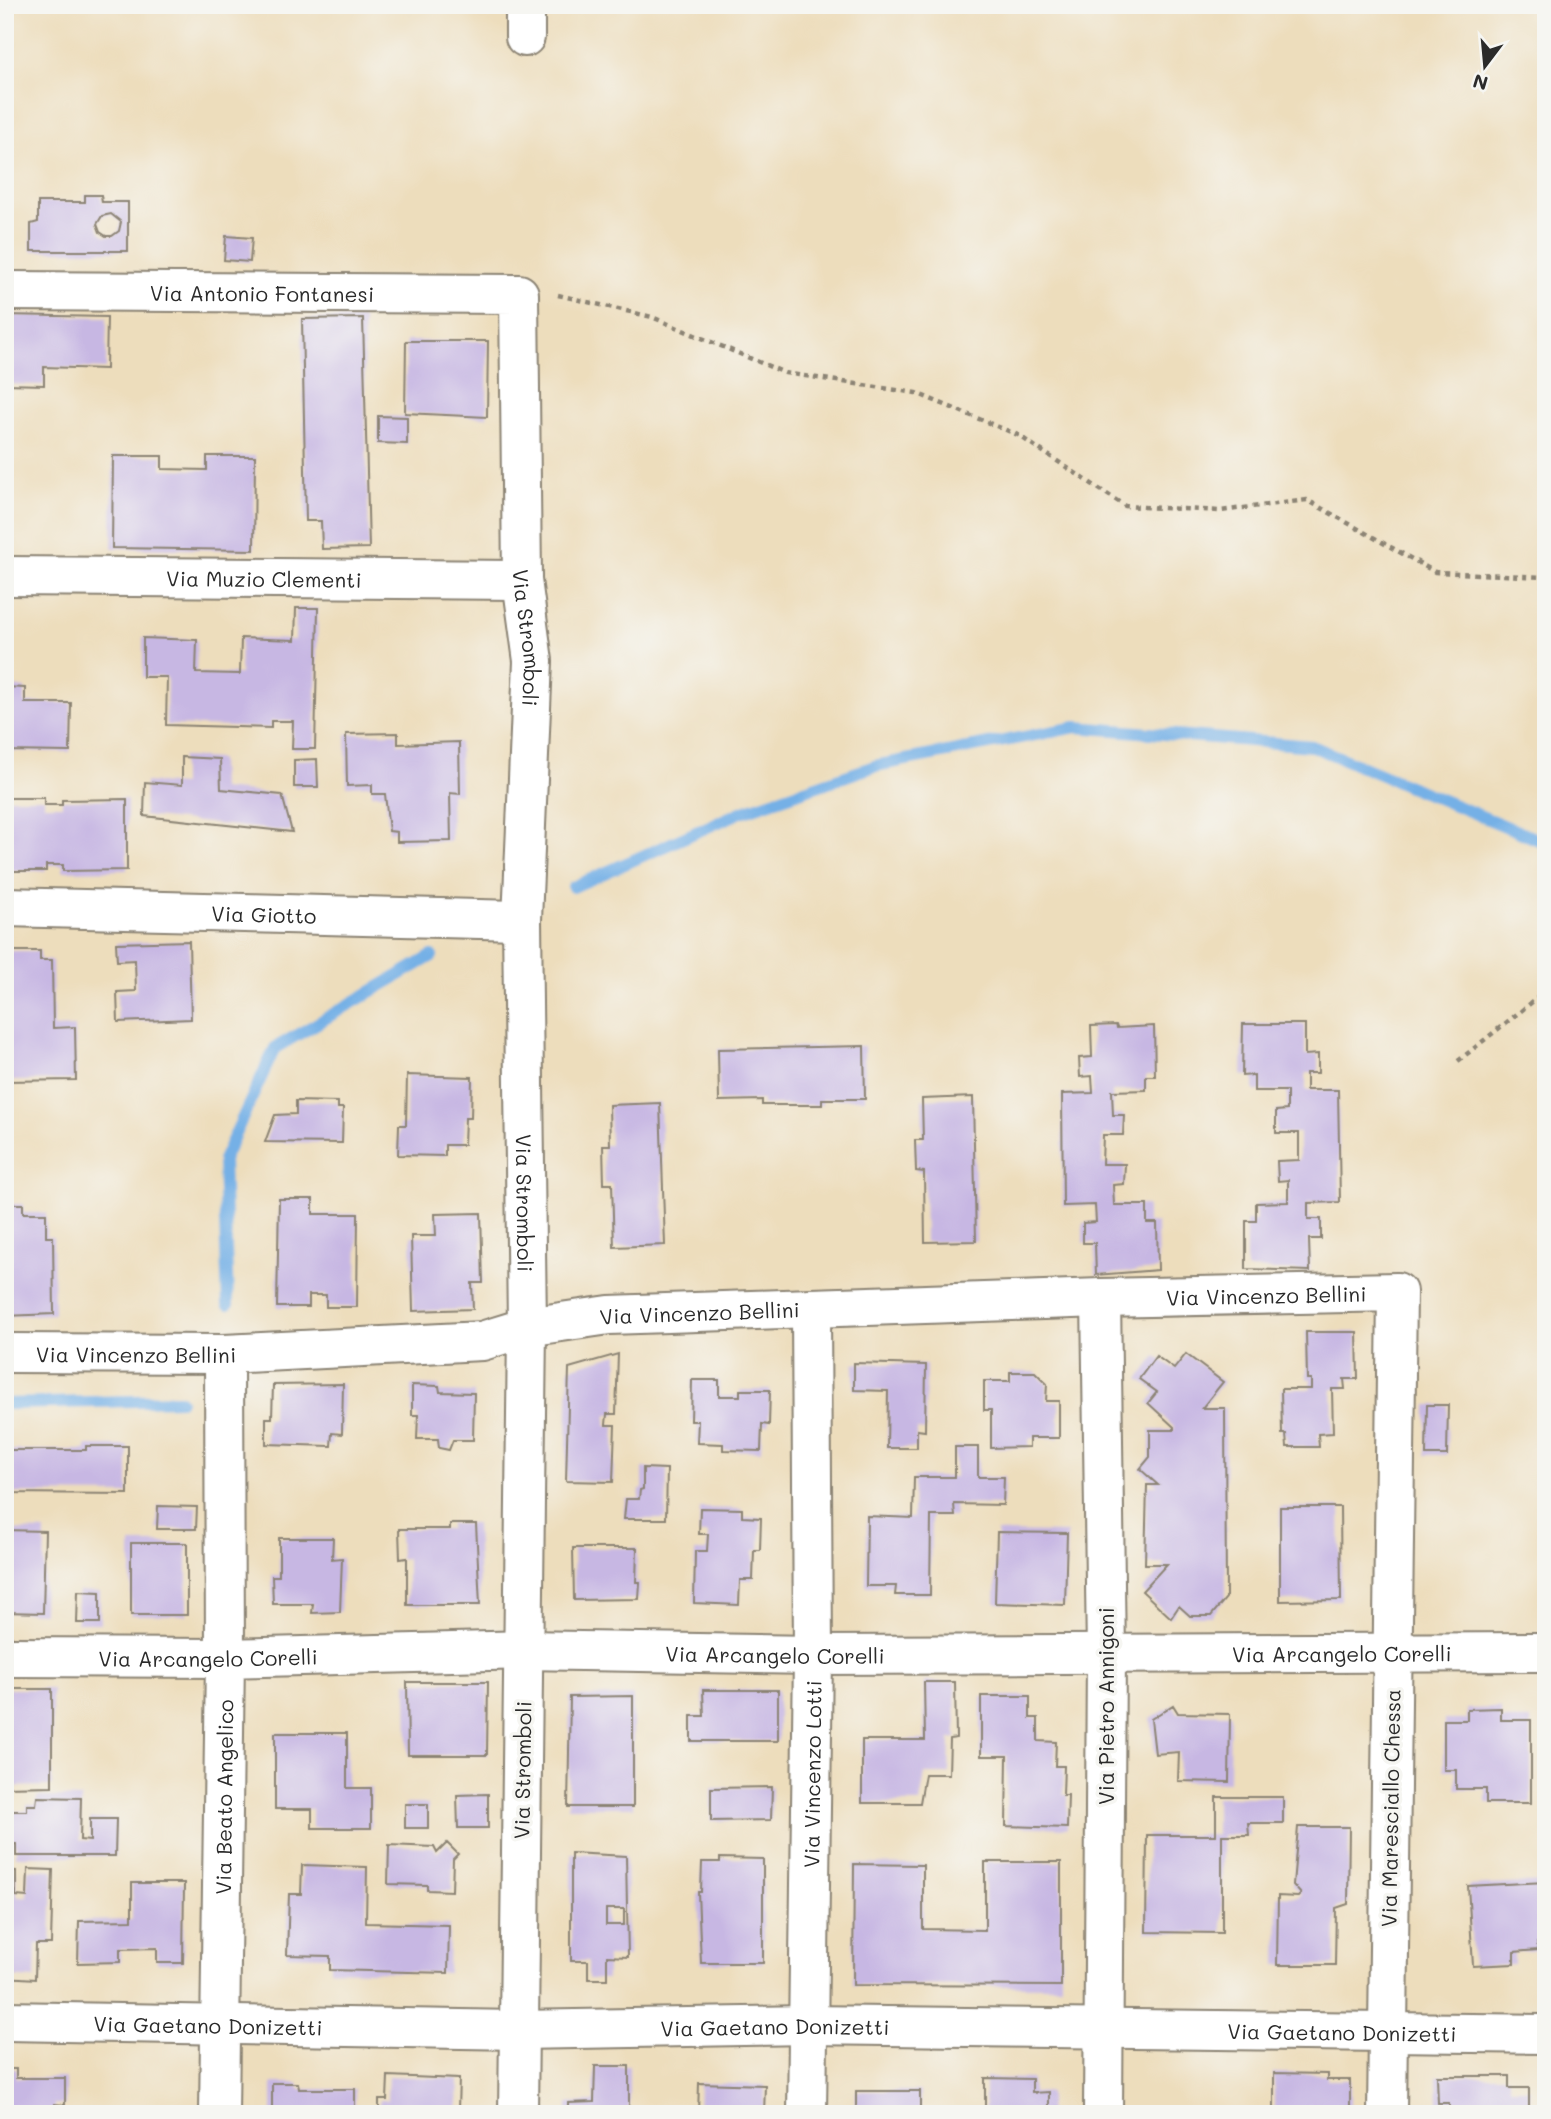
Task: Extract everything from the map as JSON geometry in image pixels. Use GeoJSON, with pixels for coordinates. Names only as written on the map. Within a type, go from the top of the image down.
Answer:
{"type":"FeatureCollection","features":[{"type":"Feature","properties":{"kind":"street","name":"Via Antonio Fontanesi"},"geometry":{"type":"LineString","coordinates":[[5,291],[519,293]]}},
{"type":"Feature","properties":{"kind":"street","name":"Via Stromboli"},"geometry":{"type":"LineString","coordinates":[[518,2114],[527,1327],[522,920],[533,661],[522,580],[519,293]]}},
{"type":"Feature","properties":{"kind":"street","name":"Via Muzio Clementi"},"geometry":{"type":"LineString","coordinates":[[5,576],[522,580]]}},
{"type":"Feature","properties":{"kind":"street","name":"Via Giotto"},"geometry":{"type":"LineString","coordinates":[[5,907],[522,920]]}},
{"type":"Feature","properties":{"kind":"street","name":"Via Vincenzo Bellini"},"geometry":{"type":"LineString","coordinates":[[5,1353],[224,1354],[482,1341],[527,1327],[609,1315],[1101,1298],[1397,1292]]}},
{"type":"Feature","properties":{"kind":"street","name":"Via Maresciallo Chessa"},"geometry":{"type":"LineString","coordinates":[[1387,2114],[1397,1292]]}},
{"type":"Feature","properties":{"kind":"street","name":"Via Pietro Annigoni"},"geometry":{"type":"LineString","coordinates":[[1101,1298],[1106,1654],[1102,2114]]}},
{"type":"Feature","properties":{"kind":"street","name":"Via Vincenzo Lotti"},"geometry":{"type":"LineString","coordinates":[[807,2114],[813,1656],[811,1309]]}},
{"type":"Feature","properties":{"kind":"street","name":"Via Beato Angelico"},"geometry":{"type":"LineString","coordinates":[[219,2114],[218,2024],[225,1658],[224,1354]]}},
{"type":"Feature","properties":{"kind":"street","name":"Via Arcangelo Corelli"},"geometry":{"type":"LineString","coordinates":[[5,1657],[225,1658],[523,1650],[813,1656],[1546,1651]]}},
{"type":"Feature","properties":{"kind":"street","name":"Via Gaetano Donizetti"},"geometry":{"type":"LineString","coordinates":[[5,2021],[519,2030],[807,2025],[1104,2026],[1546,2034]]}},
{"type":"Feature","properties":{"kind":"path"},"geometry":{"type":"LineString","coordinates":[[519,293],[555,294],[652,317],[785,373],[916,393],[1018,435],[1125,506],[1220,511],[1307,500],[1436,572],[1546,577]]}},
{"type":"Feature","properties":{"kind":"path"},"geometry":{"type":"LineString","coordinates":[[1458,1061],[1546,991]]}},
{"type":"Feature","properties":{"kind":"building"},"geometry":{"type":"Polygon","coordinates":[[[85,195],[101,195],[102,202],[128,202],[128,251],[31,251],[31,224],[38,222],[38,202],[85,202],[85,195]],[[111,214],[102,216],[97,224],[100,232],[112,236],[119,231],[121,222],[111,214]]]}},
{"type":"Feature","properties":{"kind":"building"},"geometry":{"type":"Polygon","coordinates":[[[226,236],[252,238],[250,262],[224,260],[226,236]]]}},
{"type":"Feature","properties":{"kind":"building"},"geometry":{"type":"Polygon","coordinates":[[[5,315],[107,317],[106,369],[44,367],[44,385],[5,384],[5,315]]]}},
{"type":"Feature","properties":{"kind":"building"},"geometry":{"type":"Polygon","coordinates":[[[363,318],[369,548],[322,549],[321,521],[306,521],[302,319],[363,318]]]}},
{"type":"Feature","properties":{"kind":"building"},"geometry":{"type":"Polygon","coordinates":[[[406,341],[488,341],[487,417],[405,413],[406,341]]]}},
{"type":"Feature","properties":{"kind":"building"},"geometry":{"type":"Polygon","coordinates":[[[378,416],[407,417],[407,444],[378,443],[378,416]]]}},
{"type":"Feature","properties":{"kind":"building"},"geometry":{"type":"Polygon","coordinates":[[[113,456],[162,456],[162,469],[207,470],[207,456],[255,456],[254,550],[112,548],[113,456]]]}},
{"type":"Feature","properties":{"kind":"building"},"geometry":{"type":"Polygon","coordinates":[[[296,608],[318,608],[315,749],[292,749],[293,721],[271,721],[271,728],[166,725],[167,677],[143,677],[143,638],[197,640],[196,673],[240,674],[241,638],[295,640],[296,608]]]}},
{"type":"Feature","properties":{"kind":"building"},"geometry":{"type":"Polygon","coordinates":[[[5,687],[25,688],[25,703],[71,703],[70,752],[5,751],[5,687]]]}},
{"type":"Feature","properties":{"kind":"building"},"geometry":{"type":"Polygon","coordinates":[[[398,733],[398,744],[459,742],[460,794],[450,793],[451,841],[397,842],[397,832],[389,831],[385,794],[372,794],[372,785],[347,786],[346,734],[398,733]]]}},
{"type":"Feature","properties":{"kind":"building"},"geometry":{"type":"Polygon","coordinates":[[[182,757],[220,759],[221,789],[282,795],[292,832],[144,816],[145,782],[182,785],[182,757]]]}},
{"type":"Feature","properties":{"kind":"building"},"geometry":{"type":"Polygon","coordinates":[[[317,759],[318,787],[294,787],[294,760],[317,759]]]}},
{"type":"Feature","properties":{"kind":"building"},"geometry":{"type":"Polygon","coordinates":[[[5,798],[44,798],[44,805],[62,805],[62,800],[127,799],[127,870],[63,871],[63,865],[46,865],[46,871],[5,871],[5,798]]]}},
{"type":"Feature","properties":{"kind":"building"},"geometry":{"type":"Polygon","coordinates":[[[189,941],[191,1019],[118,1022],[117,992],[136,991],[135,960],[117,961],[116,943],[189,941]]]}},
{"type":"Feature","properties":{"kind":"building"},"geometry":{"type":"Polygon","coordinates":[[[5,951],[40,951],[40,960],[52,960],[53,1028],[75,1027],[76,1080],[5,1081],[5,951]]]}},
{"type":"Feature","properties":{"kind":"building"},"geometry":{"type":"Polygon","coordinates":[[[1243,1024],[1305,1024],[1305,1055],[1318,1054],[1318,1073],[1306,1073],[1306,1090],[1338,1090],[1340,1202],[1308,1203],[1308,1219],[1321,1219],[1321,1239],[1309,1239],[1310,1271],[1246,1269],[1246,1221],[1256,1221],[1256,1203],[1288,1202],[1288,1180],[1278,1181],[1277,1161],[1299,1160],[1299,1133],[1276,1133],[1276,1111],[1287,1110],[1287,1091],[1254,1091],[1254,1075],[1242,1076],[1243,1024]]]}},
{"type":"Feature","properties":{"kind":"building"},"geometry":{"type":"Polygon","coordinates":[[[1116,1025],[1117,1028],[1154,1026],[1155,1076],[1146,1076],[1146,1090],[1112,1091],[1113,1115],[1124,1115],[1123,1135],[1103,1135],[1102,1164],[1125,1164],[1124,1184],[1113,1185],[1114,1205],[1147,1205],[1147,1223],[1157,1223],[1158,1270],[1096,1275],[1095,1243],[1083,1243],[1083,1223],[1096,1222],[1095,1205],[1063,1206],[1062,1094],[1093,1093],[1092,1076],[1080,1077],[1079,1058],[1092,1057],[1091,1026],[1116,1025]]]}},
{"type":"Feature","properties":{"kind":"building"},"geometry":{"type":"Polygon","coordinates":[[[864,1046],[865,1099],[822,1099],[822,1105],[762,1105],[762,1100],[719,1101],[718,1049],[864,1046]]]}},
{"type":"Feature","properties":{"kind":"building"},"geometry":{"type":"Polygon","coordinates":[[[407,1075],[472,1077],[471,1118],[465,1118],[464,1145],[445,1145],[445,1156],[398,1155],[399,1125],[406,1125],[407,1075]]]}},
{"type":"Feature","properties":{"kind":"building"},"geometry":{"type":"Polygon","coordinates":[[[973,1097],[976,1241],[925,1242],[924,1172],[916,1171],[915,1140],[923,1140],[922,1099],[973,1097]]]}},
{"type":"Feature","properties":{"kind":"building"},"geometry":{"type":"Polygon","coordinates":[[[296,1101],[338,1102],[338,1108],[343,1108],[342,1143],[265,1142],[275,1115],[296,1114],[296,1101]]]}},
{"type":"Feature","properties":{"kind":"building"},"geometry":{"type":"Polygon","coordinates":[[[660,1103],[665,1245],[614,1247],[612,1184],[604,1184],[603,1145],[610,1145],[609,1105],[660,1103]]]}},
{"type":"Feature","properties":{"kind":"building"},"geometry":{"type":"Polygon","coordinates":[[[279,1199],[313,1199],[313,1214],[358,1214],[357,1307],[326,1307],[326,1295],[309,1295],[309,1307],[277,1307],[279,1199]]]}},
{"type":"Feature","properties":{"kind":"building"},"geometry":{"type":"Polygon","coordinates":[[[5,1204],[23,1204],[23,1213],[46,1213],[46,1237],[53,1237],[54,1314],[5,1316],[5,1204]]]}},
{"type":"Feature","properties":{"kind":"building"},"geometry":{"type":"Polygon","coordinates":[[[481,1213],[483,1283],[472,1283],[473,1309],[413,1311],[411,1236],[436,1236],[435,1214],[481,1213]]]}},
{"type":"Feature","properties":{"kind":"building"},"geometry":{"type":"Polygon","coordinates":[[[1306,1332],[1357,1332],[1358,1379],[1344,1379],[1345,1389],[1332,1389],[1333,1433],[1318,1434],[1319,1447],[1287,1447],[1286,1434],[1282,1434],[1281,1389],[1311,1389],[1311,1379],[1307,1379],[1306,1332]]]}},
{"type":"Feature","properties":{"kind":"building"},"geometry":{"type":"Polygon","coordinates":[[[618,1354],[616,1414],[607,1414],[606,1425],[615,1425],[613,1482],[566,1481],[569,1368],[618,1354]]]}},
{"type":"Feature","properties":{"kind":"building"},"geometry":{"type":"Polygon","coordinates":[[[1186,1354],[1223,1382],[1202,1408],[1225,1408],[1226,1598],[1211,1616],[1190,1616],[1179,1606],[1171,1618],[1142,1591],[1167,1564],[1145,1564],[1147,1485],[1158,1485],[1140,1469],[1150,1457],[1150,1430],[1174,1430],[1174,1427],[1148,1403],[1157,1392],[1139,1379],[1156,1356],[1174,1369],[1186,1354]]]}},
{"type":"Feature","properties":{"kind":"building"},"geometry":{"type":"Polygon","coordinates":[[[854,1363],[926,1365],[925,1431],[917,1430],[917,1448],[887,1448],[888,1391],[854,1390],[854,1363]]]}},
{"type":"Feature","properties":{"kind":"building"},"geometry":{"type":"Polygon","coordinates":[[[1010,1372],[1035,1372],[1047,1384],[1046,1401],[1059,1401],[1059,1438],[1029,1438],[1029,1447],[991,1448],[991,1410],[984,1410],[984,1381],[1010,1381],[1010,1372]]]}},
{"type":"Feature","properties":{"kind":"building"},"geometry":{"type":"Polygon","coordinates":[[[692,1380],[719,1380],[719,1396],[740,1396],[740,1390],[770,1390],[769,1425],[762,1424],[761,1451],[723,1450],[723,1444],[697,1443],[698,1421],[691,1421],[692,1380]]]}},
{"type":"Feature","properties":{"kind":"building"},"geometry":{"type":"Polygon","coordinates":[[[343,1384],[342,1434],[332,1433],[331,1446],[266,1444],[266,1418],[272,1418],[273,1385],[343,1384]]]}},
{"type":"Feature","properties":{"kind":"building"},"geometry":{"type":"Polygon","coordinates":[[[412,1385],[439,1386],[440,1392],[474,1393],[473,1440],[453,1440],[449,1450],[439,1448],[438,1439],[417,1439],[418,1415],[412,1415],[412,1385]]]}},
{"type":"Feature","properties":{"kind":"building"},"geometry":{"type":"Polygon","coordinates":[[[1427,1405],[1448,1405],[1447,1455],[1426,1455],[1427,1405]]]}},
{"type":"Feature","properties":{"kind":"building"},"geometry":{"type":"Polygon","coordinates":[[[86,1446],[128,1446],[128,1494],[5,1493],[5,1450],[86,1450],[86,1446]]]}},
{"type":"Feature","properties":{"kind":"building"},"geometry":{"type":"Polygon","coordinates":[[[955,1447],[978,1447],[978,1477],[1004,1477],[1003,1505],[954,1504],[955,1516],[931,1516],[930,1595],[895,1595],[896,1586],[866,1586],[867,1516],[913,1518],[914,1477],[955,1477],[955,1447]]]}},
{"type":"Feature","properties":{"kind":"building"},"geometry":{"type":"Polygon","coordinates":[[[1542,1462],[1546,1462],[1546,1621],[1542,1621],[1542,1462]]]}},
{"type":"Feature","properties":{"kind":"building"},"geometry":{"type":"Polygon","coordinates":[[[643,1468],[667,1469],[666,1519],[624,1519],[626,1499],[639,1499],[640,1490],[643,1489],[643,1468]]]}},
{"type":"Feature","properties":{"kind":"building"},"geometry":{"type":"Polygon","coordinates":[[[158,1506],[197,1507],[196,1529],[157,1529],[158,1506]]]}},
{"type":"Feature","properties":{"kind":"building"},"geometry":{"type":"Polygon","coordinates":[[[1280,1507],[1340,1507],[1341,1600],[1280,1601],[1280,1507]]]}},
{"type":"Feature","properties":{"kind":"building"},"geometry":{"type":"Polygon","coordinates":[[[700,1508],[742,1509],[742,1517],[761,1518],[760,1550],[754,1550],[753,1580],[740,1580],[739,1605],[694,1603],[695,1551],[707,1551],[708,1534],[699,1534],[700,1508]]]}},
{"type":"Feature","properties":{"kind":"building"},"geometry":{"type":"Polygon","coordinates":[[[450,1524],[476,1524],[480,1605],[407,1605],[407,1558],[400,1559],[399,1529],[450,1529],[450,1524]]]}},
{"type":"Feature","properties":{"kind":"building"},"geometry":{"type":"Polygon","coordinates":[[[5,1530],[45,1531],[43,1613],[5,1612],[5,1530]]]}},
{"type":"Feature","properties":{"kind":"building"},"geometry":{"type":"Polygon","coordinates":[[[997,1532],[1067,1533],[1065,1605],[995,1603],[997,1532]]]}},
{"type":"Feature","properties":{"kind":"building"},"geometry":{"type":"Polygon","coordinates":[[[279,1538],[333,1538],[332,1559],[342,1558],[340,1612],[312,1613],[313,1604],[273,1604],[272,1576],[279,1576],[279,1538]]]}},
{"type":"Feature","properties":{"kind":"building"},"geometry":{"type":"Polygon","coordinates":[[[131,1543],[187,1543],[187,1615],[131,1615],[131,1543]]]}},
{"type":"Feature","properties":{"kind":"building"},"geometry":{"type":"Polygon","coordinates":[[[573,1548],[637,1548],[636,1582],[640,1582],[639,1599],[574,1600],[573,1548]]]}},
{"type":"Feature","properties":{"kind":"building"},"geometry":{"type":"Polygon","coordinates":[[[78,1591],[100,1592],[100,1623],[77,1623],[78,1591]]]}},
{"type":"Feature","properties":{"kind":"building"},"geometry":{"type":"Polygon","coordinates":[[[407,1682],[488,1682],[487,1755],[408,1755],[407,1682]]]}},
{"type":"Feature","properties":{"kind":"building"},"geometry":{"type":"Polygon","coordinates":[[[924,1682],[955,1682],[956,1738],[950,1739],[949,1774],[925,1774],[920,1803],[862,1803],[862,1740],[925,1740],[924,1682]]]}},
{"type":"Feature","properties":{"kind":"building"},"geometry":{"type":"Polygon","coordinates":[[[5,1689],[52,1689],[52,1786],[5,1787],[5,1689]]]}},
{"type":"Feature","properties":{"kind":"building"},"geometry":{"type":"Polygon","coordinates":[[[703,1690],[778,1690],[778,1741],[691,1741],[691,1716],[704,1716],[703,1690]]]}},
{"type":"Feature","properties":{"kind":"building"},"geometry":{"type":"Polygon","coordinates":[[[633,1696],[633,1807],[568,1807],[570,1697],[633,1696]]]}},
{"type":"Feature","properties":{"kind":"building"},"geometry":{"type":"Polygon","coordinates":[[[981,1696],[1030,1696],[1030,1718],[1038,1718],[1038,1741],[1056,1742],[1055,1766],[1064,1766],[1063,1795],[1068,1795],[1067,1828],[1006,1826],[1007,1756],[981,1756],[981,1696]]]}},
{"type":"Feature","properties":{"kind":"building"},"geometry":{"type":"Polygon","coordinates":[[[1173,1705],[1178,1713],[1230,1714],[1229,1782],[1178,1781],[1179,1752],[1155,1754],[1151,1719],[1173,1705]]]}},
{"type":"Feature","properties":{"kind":"building"},"geometry":{"type":"Polygon","coordinates":[[[1501,1708],[1501,1720],[1531,1720],[1531,1803],[1486,1803],[1486,1789],[1456,1789],[1456,1770],[1444,1770],[1444,1720],[1467,1720],[1467,1709],[1501,1708]]]}},
{"type":"Feature","properties":{"kind":"building"},"geometry":{"type":"Polygon","coordinates":[[[275,1733],[347,1733],[347,1788],[371,1788],[371,1828],[312,1828],[312,1809],[275,1809],[275,1733]]]}},
{"type":"Feature","properties":{"kind":"building"},"geometry":{"type":"Polygon","coordinates":[[[772,1787],[771,1820],[711,1821],[711,1788],[772,1787]]]}},
{"type":"Feature","properties":{"kind":"building"},"geometry":{"type":"Polygon","coordinates":[[[488,1794],[488,1828],[458,1828],[457,1795],[488,1794]]]}},
{"type":"Feature","properties":{"kind":"building"},"geometry":{"type":"Polygon","coordinates":[[[37,1797],[81,1798],[80,1840],[90,1841],[90,1819],[116,1819],[115,1856],[16,1856],[16,1844],[5,1844],[5,1811],[27,1811],[27,1805],[36,1805],[37,1797]]]}},
{"type":"Feature","properties":{"kind":"building"},"geometry":{"type":"Polygon","coordinates":[[[1216,1797],[1283,1797],[1283,1823],[1248,1823],[1249,1835],[1222,1835],[1222,1933],[1146,1932],[1147,1835],[1216,1835],[1216,1797]]]}},
{"type":"Feature","properties":{"kind":"building"},"geometry":{"type":"Polygon","coordinates":[[[405,1804],[428,1804],[428,1828],[405,1828],[405,1804]]]}},
{"type":"Feature","properties":{"kind":"building"},"geometry":{"type":"Polygon","coordinates":[[[1298,1827],[1349,1827],[1348,1904],[1336,1908],[1335,1965],[1277,1965],[1278,1896],[1298,1897],[1301,1894],[1293,1885],[1298,1827]]]}},
{"type":"Feature","properties":{"kind":"building"},"geometry":{"type":"Polygon","coordinates":[[[447,1843],[458,1854],[453,1859],[452,1891],[427,1890],[427,1885],[388,1884],[389,1845],[434,1847],[437,1853],[447,1843]]]}},
{"type":"Feature","properties":{"kind":"building"},"geometry":{"type":"Polygon","coordinates":[[[571,1853],[626,1856],[628,1957],[607,1956],[607,1979],[588,1979],[588,1961],[571,1961],[571,1853]],[[606,1909],[606,1925],[624,1925],[624,1909],[606,1909]]]}},
{"type":"Feature","properties":{"kind":"building"},"geometry":{"type":"Polygon","coordinates":[[[720,1858],[763,1859],[763,1963],[701,1963],[698,1892],[701,1892],[702,1862],[720,1862],[720,1858]]]}},
{"type":"Feature","properties":{"kind":"building"},"geometry":{"type":"Polygon","coordinates":[[[985,1862],[1061,1862],[1061,1986],[853,1985],[854,1864],[923,1865],[923,1929],[985,1930],[985,1862]]]}},
{"type":"Feature","properties":{"kind":"building"},"geometry":{"type":"Polygon","coordinates":[[[302,1865],[367,1867],[366,1923],[449,1925],[448,1973],[330,1970],[330,1956],[287,1955],[289,1894],[301,1894],[302,1865]]]}},
{"type":"Feature","properties":{"kind":"building"},"geometry":{"type":"Polygon","coordinates":[[[28,1869],[53,1870],[51,1944],[36,1944],[35,1979],[5,1977],[5,1870],[16,1871],[16,1896],[27,1897],[28,1869]]]}},
{"type":"Feature","properties":{"kind":"building"},"geometry":{"type":"Polygon","coordinates":[[[1546,1882],[1546,1942],[1537,1943],[1538,1950],[1514,1952],[1514,1964],[1473,1966],[1468,1886],[1546,1882]]]}},
{"type":"Feature","properties":{"kind":"building"},"geometry":{"type":"Polygon","coordinates":[[[132,1883],[184,1883],[183,1963],[157,1963],[157,1948],[120,1949],[120,1962],[78,1963],[79,1921],[132,1920],[132,1883]]]}},
{"type":"Feature","properties":{"kind":"building"},"geometry":{"type":"Polygon","coordinates":[[[595,2066],[629,2066],[629,2114],[568,2114],[568,2103],[594,2102],[595,2066]]]}},
{"type":"Feature","properties":{"kind":"building"},"geometry":{"type":"Polygon","coordinates":[[[5,2069],[16,2069],[16,2078],[65,2078],[65,2105],[54,2104],[54,2114],[5,2114],[5,2069]]]}},
{"type":"Feature","properties":{"kind":"building"},"geometry":{"type":"Polygon","coordinates":[[[1274,2073],[1327,2074],[1327,2080],[1350,2080],[1350,2114],[1274,2114],[1274,2073]]]}},
{"type":"Feature","properties":{"kind":"building"},"geometry":{"type":"Polygon","coordinates":[[[388,2076],[459,2079],[458,2109],[453,2109],[453,2114],[379,2114],[379,2100],[387,2100],[388,2076]]]}},
{"type":"Feature","properties":{"kind":"building"},"geometry":{"type":"Polygon","coordinates":[[[1437,2076],[1509,2076],[1509,2088],[1529,2088],[1529,2114],[1449,2114],[1449,2103],[1438,2103],[1437,2076]]]}},
{"type":"Feature","properties":{"kind":"building"},"geometry":{"type":"Polygon","coordinates":[[[985,2078],[1032,2079],[1032,2093],[1049,2092],[1049,2114],[985,2114],[985,2078]]]}},
{"type":"Feature","properties":{"kind":"building"},"geometry":{"type":"Polygon","coordinates":[[[272,2083],[298,2083],[299,2089],[355,2089],[355,2114],[272,2114],[272,2083]]]}},
{"type":"Feature","properties":{"kind":"building"},"geometry":{"type":"Polygon","coordinates":[[[699,2083],[765,2085],[764,2114],[698,2114],[699,2083]]]}},
{"type":"Feature","properties":{"kind":"building"},"geometry":{"type":"Polygon","coordinates":[[[856,2091],[920,2091],[920,2114],[856,2114],[856,2091]]]}},
{"type":"Feature","properties":{"kind":"waterway"},"geometry":{"type":"LineString","coordinates":[[573,887],[741,812],[875,766],[1076,727],[1312,746],[1546,843]]}},
{"type":"Feature","properties":{"kind":"waterway"},"geometry":{"type":"LineString","coordinates":[[228,1304],[223,1160],[275,1048],[432,956]]}},
{"type":"Feature","properties":{"kind":"waterway"},"geometry":{"type":"LineString","coordinates":[[5,1404],[180,1400]]}}]}
